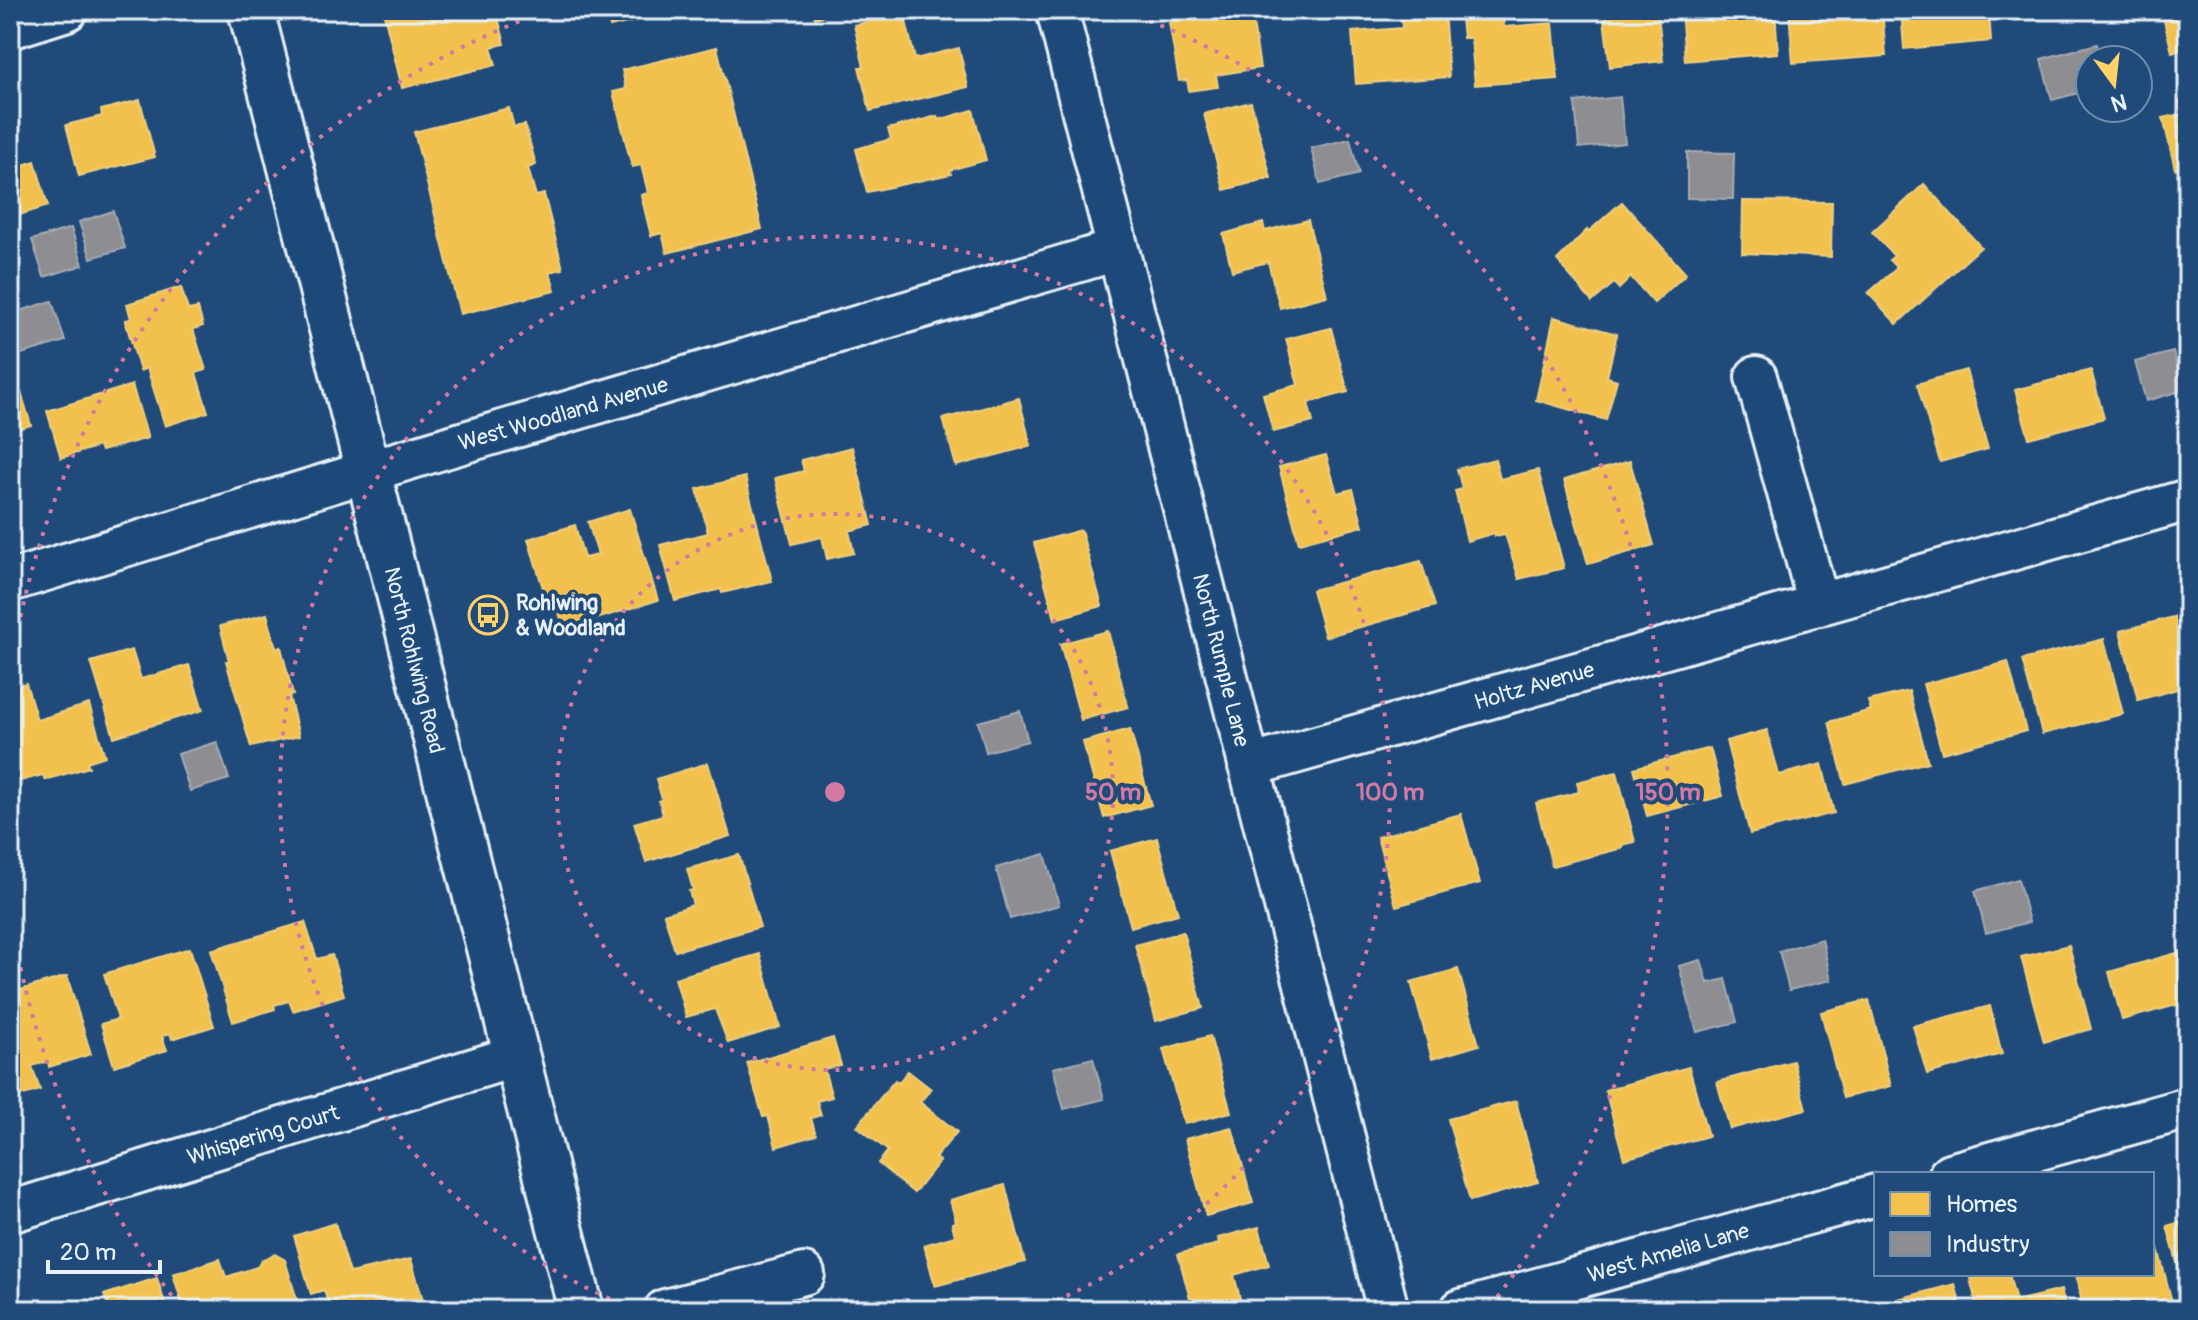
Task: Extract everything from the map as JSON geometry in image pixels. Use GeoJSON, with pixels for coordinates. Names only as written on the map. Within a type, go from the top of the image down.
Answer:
{"type":"FeatureCollection","features":[{"type":"Feature","properties":{"kind":"main road","name":"North Rohlwing Road"},"geometry":{"type":"LineString","coordinates":[[251,10],[581,1310]]}},
{"type":"Feature","properties":{"kind":"street"},"geometry":{"type":"LineString","coordinates":[[10,28],[67,10]]}},
{"type":"Feature","properties":{"kind":"street","name":"North Rumple Lane"},"geometry":{"type":"LineString","coordinates":[[1057,10],[1388,1310]]}},
{"type":"Feature","properties":{"kind":"street","name":"West Woodland Avenue"},"geometry":{"type":"LineString","coordinates":[[10,581],[1117,250]]}},
{"type":"Feature","properties":{"kind":"street"},"geometry":{"type":"LineString","coordinates":[[1756,377],[1819,605]]}},
{"type":"Feature","properties":{"kind":"street","name":"Holtz Avenue"},"geometry":{"type":"LineString","coordinates":[[1249,766],[2188,500]]}},
{"type":"Feature","properties":{"kind":"street","name":"Whispering Court"},"geometry":{"type":"LineString","coordinates":[[10,1212],[516,1056]]}},
{"type":"Feature","properties":{"kind":"street"},"geometry":{"type":"LineString","coordinates":[[1957,1172],[2188,1108]]}},
{"type":"Feature","properties":{"kind":"street","name":"West Amelia Lane"},"geometry":{"type":"LineString","coordinates":[[1461,1310],[1874,1196]]}},
{"type":"Feature","properties":{"kind":"street"},"geometry":{"type":"LineString","coordinates":[[665,1310],[804,1274]]}},
{"type":"Feature","properties":{"kind":"building: Homes"},"geometry":{"type":"Polygon","coordinates":[[[383,10],[496,10],[505,44],[491,47],[496,65],[402,88],[383,10]]]}},
{"type":"Feature","properties":{"kind":"building: Homes"},"geometry":{"type":"Polygon","coordinates":[[[606,10],[681,10],[610,27],[606,10]]]}},
{"type":"Feature","properties":{"kind":"building: Homes"},"geometry":{"type":"Polygon","coordinates":[[[813,10],[849,10],[815,18],[813,10]]]}},
{"type":"Feature","properties":{"kind":"building: Homes"},"geometry":{"type":"Polygon","coordinates":[[[1251,10],[1260,68],[1216,75],[1218,87],[1189,91],[1187,80],[1179,81],[1169,22],[1251,10]]]}},
{"type":"Feature","properties":{"kind":"building: Homes"},"geometry":{"type":"Polygon","coordinates":[[[1401,10],[1444,10],[1449,77],[1356,84],[1352,32],[1402,28],[1401,10]]]}},
{"type":"Feature","properties":{"kind":"building: Homes"},"geometry":{"type":"Polygon","coordinates":[[[1460,10],[1503,10],[1504,27],[1553,23],[1558,79],[1475,85],[1471,38],[1463,38],[1460,10]]]}},
{"type":"Feature","properties":{"kind":"building: Homes"},"geometry":{"type":"Polygon","coordinates":[[[1606,10],[1655,10],[1663,61],[1610,67],[1604,20],[1607,20],[1606,10]]]}},
{"type":"Feature","properties":{"kind":"building: Homes"},"geometry":{"type":"Polygon","coordinates":[[[1681,10],[1775,10],[1778,53],[1685,61],[1681,10]]]}},
{"type":"Feature","properties":{"kind":"building: Homes"},"geometry":{"type":"Polygon","coordinates":[[[1882,10],[1886,56],[1793,63],[1789,11],[1882,10]]]}},
{"type":"Feature","properties":{"kind":"building: Homes"},"geometry":{"type":"Polygon","coordinates":[[[1901,10],[1989,10],[1991,41],[1904,49],[1901,10]]]}},
{"type":"Feature","properties":{"kind":"building: Homes"},"geometry":{"type":"Polygon","coordinates":[[[2159,10],[2188,10],[2188,48],[2172,52],[2159,10]]]}},
{"type":"Feature","properties":{"kind":"building: Homes"},"geometry":{"type":"Polygon","coordinates":[[[904,13],[915,59],[959,48],[968,87],[870,111],[859,67],[864,67],[854,25],[904,13]]]}},
{"type":"Feature","properties":{"kind":"building: Homes"},"geometry":{"type":"Polygon","coordinates":[[[717,47],[762,229],[667,253],[662,233],[651,236],[641,195],[648,193],[641,165],[632,167],[613,92],[626,89],[622,70],[717,47]]]}},
{"type":"Feature","properties":{"kind":"building: Homes"},"geometry":{"type":"Polygon","coordinates":[[[2188,99],[2188,165],[2175,169],[2163,118],[2181,114],[2179,101],[2188,99]]]}},
{"type":"Feature","properties":{"kind":"building: Homes"},"geometry":{"type":"Polygon","coordinates":[[[140,100],[155,157],[79,176],[66,125],[102,116],[101,110],[140,100]]]}},
{"type":"Feature","properties":{"kind":"building: Homes"},"geometry":{"type":"Polygon","coordinates":[[[1251,102],[1271,178],[1224,190],[1204,114],[1251,102]]]}},
{"type":"Feature","properties":{"kind":"building: Homes"},"geometry":{"type":"Polygon","coordinates":[[[509,108],[514,127],[525,125],[536,165],[528,168],[536,196],[544,194],[563,269],[550,272],[555,291],[460,314],[414,132],[509,108]]]}},
{"type":"Feature","properties":{"kind":"building: Homes"},"geometry":{"type":"Polygon","coordinates":[[[973,110],[986,160],[950,170],[951,174],[867,192],[856,149],[891,139],[888,129],[973,110]]]}},
{"type":"Feature","properties":{"kind":"building: Homes"},"geometry":{"type":"Polygon","coordinates":[[[35,161],[48,206],[10,218],[10,169],[35,161]]]}},
{"type":"Feature","properties":{"kind":"building: Homes"},"geometry":{"type":"Polygon","coordinates":[[[1924,184],[1981,247],[1897,324],[1868,293],[1897,268],[1889,260],[1894,256],[1872,232],[1924,184]]]}},
{"type":"Feature","properties":{"kind":"building: Homes"},"geometry":{"type":"Polygon","coordinates":[[[1743,201],[1832,202],[1831,257],[1742,253],[1743,201]]]}},
{"type":"Feature","properties":{"kind":"building: Homes"},"geometry":{"type":"Polygon","coordinates":[[[1622,202],[1686,274],[1654,303],[1631,277],[1619,289],[1614,283],[1592,302],[1557,260],[1587,230],[1622,202]]]}},
{"type":"Feature","properties":{"kind":"building: Homes"},"geometry":{"type":"Polygon","coordinates":[[[1308,220],[1327,296],[1280,308],[1268,262],[1232,271],[1223,234],[1263,223],[1265,231],[1308,220]]]}},
{"type":"Feature","properties":{"kind":"building: Homes"},"geometry":{"type":"Polygon","coordinates":[[[181,287],[188,310],[198,308],[203,326],[193,329],[206,370],[196,373],[208,412],[165,426],[147,368],[140,371],[125,320],[131,319],[127,304],[181,287]]]}},
{"type":"Feature","properties":{"kind":"building: Homes"},"geometry":{"type":"Polygon","coordinates":[[[1554,317],[1617,334],[1607,377],[1617,380],[1606,420],[1536,400],[1554,317]]]}},
{"type":"Feature","properties":{"kind":"building: Homes"},"geometry":{"type":"Polygon","coordinates":[[[1331,328],[1348,392],[1308,403],[1313,422],[1273,432],[1263,394],[1298,385],[1286,339],[1331,328]]]}},
{"type":"Feature","properties":{"kind":"building: Homes"},"geometry":{"type":"Polygon","coordinates":[[[1966,370],[1988,449],[1940,462],[1917,384],[1966,370]]]}},
{"type":"Feature","properties":{"kind":"building: Homes"},"geometry":{"type":"Polygon","coordinates":[[[2091,370],[2104,418],[2029,438],[2015,390],[2091,370]]]}},
{"type":"Feature","properties":{"kind":"building: Homes"},"geometry":{"type":"Polygon","coordinates":[[[15,372],[31,425],[10,431],[10,374],[15,372]]]}},
{"type":"Feature","properties":{"kind":"building: Homes"},"geometry":{"type":"Polygon","coordinates":[[[132,385],[148,438],[101,451],[99,446],[61,458],[47,411],[132,385]]]}},
{"type":"Feature","properties":{"kind":"building: Homes"},"geometry":{"type":"Polygon","coordinates":[[[1019,398],[1031,446],[956,466],[943,419],[1019,398]]]}},
{"type":"Feature","properties":{"kind":"building: Homes"},"geometry":{"type":"Polygon","coordinates":[[[852,447],[872,525],[849,531],[854,553],[827,559],[822,537],[792,544],[775,478],[804,471],[801,460],[852,447]]]}},
{"type":"Feature","properties":{"kind":"building: Homes"},"geometry":{"type":"Polygon","coordinates":[[[1326,455],[1337,493],[1353,489],[1363,526],[1299,543],[1279,467],[1326,455]]]}},
{"type":"Feature","properties":{"kind":"building: Homes"},"geometry":{"type":"Polygon","coordinates":[[[1495,459],[1500,479],[1538,470],[1564,568],[1519,579],[1505,534],[1495,536],[1495,533],[1467,541],[1455,491],[1462,489],[1457,469],[1495,459]]]}},
{"type":"Feature","properties":{"kind":"building: Homes"},"geometry":{"type":"Polygon","coordinates":[[[1630,461],[1654,545],[1588,564],[1564,480],[1630,461]]]}},
{"type":"Feature","properties":{"kind":"building: Homes"},"geometry":{"type":"Polygon","coordinates":[[[745,477],[772,581],[722,593],[721,589],[675,601],[660,545],[708,533],[697,489],[745,477]]]}},
{"type":"Feature","properties":{"kind":"building: Homes"},"geometry":{"type":"Polygon","coordinates":[[[630,509],[658,600],[564,629],[554,596],[546,598],[528,539],[575,525],[584,558],[598,555],[588,522],[630,509]]]}},
{"type":"Feature","properties":{"kind":"building: Homes"},"geometry":{"type":"Polygon","coordinates":[[[1081,530],[1102,606],[1055,619],[1034,543],[1081,530]]]}},
{"type":"Feature","properties":{"kind":"building: Homes"},"geometry":{"type":"Polygon","coordinates":[[[1421,561],[1435,606],[1325,637],[1312,590],[1421,561]]]}},
{"type":"Feature","properties":{"kind":"building: Homes"},"geometry":{"type":"Polygon","coordinates":[[[2188,613],[2188,686],[2138,700],[2120,631],[2188,613]]]}},
{"type":"Feature","properties":{"kind":"building: Homes"},"geometry":{"type":"Polygon","coordinates":[[[267,614],[276,648],[281,647],[299,736],[251,747],[226,661],[229,661],[220,626],[267,614]]]}},
{"type":"Feature","properties":{"kind":"building: Homes"},"geometry":{"type":"Polygon","coordinates":[[[1108,631],[1128,707],[1081,720],[1060,644],[1108,631]]]}},
{"type":"Feature","properties":{"kind":"building: Homes"},"geometry":{"type":"Polygon","coordinates":[[[2104,639],[2123,714],[2042,734],[2022,660],[2104,639]]]}},
{"type":"Feature","properties":{"kind":"building: Homes"},"geometry":{"type":"Polygon","coordinates":[[[132,650],[141,679],[189,665],[203,710],[114,737],[91,662],[132,650]]]}},
{"type":"Feature","properties":{"kind":"building: Homes"},"geometry":{"type":"Polygon","coordinates":[[[2008,662],[2026,731],[1942,753],[1923,684],[2008,662]]]}},
{"type":"Feature","properties":{"kind":"building: Homes"},"geometry":{"type":"Polygon","coordinates":[[[26,683],[37,720],[89,704],[105,756],[87,762],[89,767],[45,780],[43,775],[20,781],[10,748],[10,688],[26,683]]]}},
{"type":"Feature","properties":{"kind":"building: Homes"},"geometry":{"type":"Polygon","coordinates":[[[1909,691],[1928,762],[1845,784],[1829,722],[1871,710],[1868,701],[1909,691]]]}},
{"type":"Feature","properties":{"kind":"building: Homes"},"geometry":{"type":"Polygon","coordinates":[[[1130,729],[1151,805],[1104,818],[1083,742],[1130,729]]]}},
{"type":"Feature","properties":{"kind":"building: Homes"},"geometry":{"type":"Polygon","coordinates":[[[1767,730],[1779,775],[1822,764],[1834,813],[1750,834],[1726,741],[1767,730]]]}},
{"type":"Feature","properties":{"kind":"building: Homes"},"geometry":{"type":"Polygon","coordinates":[[[1710,748],[1723,796],[1647,816],[1634,768],[1710,748]]]}},
{"type":"Feature","properties":{"kind":"building: Homes"},"geometry":{"type":"Polygon","coordinates":[[[708,763],[730,836],[646,862],[634,823],[663,815],[656,779],[708,763]]]}},
{"type":"Feature","properties":{"kind":"building: Homes"},"geometry":{"type":"Polygon","coordinates":[[[1617,772],[1635,842],[1622,845],[1623,848],[1552,866],[1536,803],[1579,792],[1577,782],[1617,772]]]}},
{"type":"Feature","properties":{"kind":"building: Homes"},"geometry":{"type":"Polygon","coordinates":[[[1461,814],[1480,883],[1396,906],[1377,837],[1461,814]]]}},
{"type":"Feature","properties":{"kind":"building: Homes"},"geometry":{"type":"Polygon","coordinates":[[[1157,838],[1178,914],[1131,927],[1110,851],[1157,838]]]}},
{"type":"Feature","properties":{"kind":"building: Homes"},"geometry":{"type":"Polygon","coordinates":[[[739,855],[760,927],[675,951],[664,914],[693,905],[689,891],[693,890],[687,869],[739,855]]]}},
{"type":"Feature","properties":{"kind":"building: Homes"},"geometry":{"type":"Polygon","coordinates":[[[305,922],[317,959],[332,955],[344,995],[293,1011],[289,1001],[274,1005],[275,1009],[233,1022],[211,950],[305,922]]]}},
{"type":"Feature","properties":{"kind":"building: Homes"},"geometry":{"type":"Polygon","coordinates":[[[1183,932],[1203,1008],[1156,1021],[1135,945],[1183,932]]]}},
{"type":"Feature","properties":{"kind":"building: Homes"},"geometry":{"type":"Polygon","coordinates":[[[2069,945],[2091,1029],[2044,1042],[2021,957],[2069,945]]]}},
{"type":"Feature","properties":{"kind":"building: Homes"},"geometry":{"type":"Polygon","coordinates":[[[190,948],[214,1026],[172,1039],[170,1033],[162,1036],[167,1050],[114,1066],[101,1024],[118,1019],[104,974],[190,948]]]}},
{"type":"Feature","properties":{"kind":"building: Homes"},"geometry":{"type":"Polygon","coordinates":[[[2184,951],[2188,964],[2188,1002],[2122,1020],[2109,972],[2184,951]]]}},
{"type":"Feature","properties":{"kind":"building: Homes"},"geometry":{"type":"Polygon","coordinates":[[[760,954],[780,1027],[728,1043],[715,1009],[686,1017],[675,978],[760,954]]]}},
{"type":"Feature","properties":{"kind":"building: Homes"},"geometry":{"type":"Polygon","coordinates":[[[1458,969],[1479,1045],[1432,1059],[1411,982],[1458,969]]]}},
{"type":"Feature","properties":{"kind":"building: Homes"},"geometry":{"type":"Polygon","coordinates":[[[67,976],[91,1054],[49,1067],[48,1061],[32,1066],[40,1090],[10,1099],[10,993],[67,976]]]}},
{"type":"Feature","properties":{"kind":"building: Homes"},"geometry":{"type":"Polygon","coordinates":[[[1869,1000],[1891,1086],[1843,1098],[1821,1012],[1869,1000]]]}},
{"type":"Feature","properties":{"kind":"building: Homes"},"geometry":{"type":"Polygon","coordinates":[[[1990,1006],[2002,1054],[1927,1074],[1913,1026],[1990,1006]]]}},
{"type":"Feature","properties":{"kind":"building: Homes"},"geometry":{"type":"Polygon","coordinates":[[[1210,1036],[1231,1112],[1184,1124],[1163,1049],[1210,1036]]]}},
{"type":"Feature","properties":{"kind":"building: Homes"},"geometry":{"type":"Polygon","coordinates":[[[833,1038],[841,1065],[824,1069],[832,1097],[817,1101],[821,1115],[811,1118],[816,1135],[776,1147],[768,1116],[763,1117],[747,1063],[833,1038]]]}},
{"type":"Feature","properties":{"kind":"building: Homes"},"geometry":{"type":"Polygon","coordinates":[[[1793,1061],[1806,1109],[1730,1129],[1717,1082],[1793,1061]]]}},
{"type":"Feature","properties":{"kind":"building: Homes"},"geometry":{"type":"Polygon","coordinates":[[[1689,1067],[1708,1136],[1624,1159],[1605,1090],[1689,1067]]]}},
{"type":"Feature","properties":{"kind":"building: Homes"},"geometry":{"type":"Polygon","coordinates":[[[908,1071],[931,1089],[920,1102],[957,1132],[935,1158],[940,1161],[914,1193],[878,1163],[888,1151],[857,1126],[895,1080],[898,1083],[908,1071]]]}},
{"type":"Feature","properties":{"kind":"building: Homes"},"geometry":{"type":"Polygon","coordinates":[[[1516,1101],[1538,1182],[1470,1201],[1448,1119],[1516,1101]]]}},
{"type":"Feature","properties":{"kind":"building: Homes"},"geometry":{"type":"Polygon","coordinates":[[[1232,1127],[1253,1203],[1206,1216],[1185,1139],[1232,1127]]]}},
{"type":"Feature","properties":{"kind":"building: Homes"},"geometry":{"type":"Polygon","coordinates":[[[1005,1185],[1025,1262],[935,1286],[924,1245],[955,1236],[952,1223],[956,1222],[950,1200],[1005,1185]]]}},
{"type":"Feature","properties":{"kind":"building: Homes"},"geometry":{"type":"Polygon","coordinates":[[[2188,1220],[2188,1294],[2186,1295],[2167,1226],[2188,1220]]]}},
{"type":"Feature","properties":{"kind":"building: Homes"},"geometry":{"type":"Polygon","coordinates":[[[335,1223],[350,1273],[411,1259],[426,1310],[330,1310],[324,1290],[311,1294],[294,1236],[335,1223]]]}},
{"type":"Feature","properties":{"kind":"building: Homes"},"geometry":{"type":"Polygon","coordinates":[[[1259,1227],[1269,1265],[1234,1275],[1243,1310],[1193,1310],[1178,1254],[1219,1244],[1218,1238],[1259,1227]]]}},
{"type":"Feature","properties":{"kind":"building: Homes"},"geometry":{"type":"Polygon","coordinates":[[[2154,1233],[2172,1302],[2143,1310],[2084,1310],[2076,1276],[2154,1276],[2154,1233]]]}},
{"type":"Feature","properties":{"kind":"building: Homes"},"geometry":{"type":"Polygon","coordinates":[[[275,1254],[285,1260],[300,1310],[184,1310],[173,1274],[220,1259],[226,1277],[257,1267],[263,1259],[275,1254]]]}},
{"type":"Feature","properties":{"kind":"building: Homes"},"geometry":{"type":"Polygon","coordinates":[[[2010,1276],[2016,1301],[2061,1290],[2066,1310],[1978,1310],[1970,1279],[2010,1276]]]}},
{"type":"Feature","properties":{"kind":"building: Homes"},"geometry":{"type":"Polygon","coordinates":[[[157,1278],[167,1310],[95,1310],[108,1306],[104,1295],[157,1278]]]}},
{"type":"Feature","properties":{"kind":"building: Homes"},"geometry":{"type":"Polygon","coordinates":[[[1955,1284],[1962,1310],[1881,1310],[1879,1304],[1955,1284]]]}},
{"type":"Feature","properties":{"kind":"building: Industry"},"geometry":{"type":"Polygon","coordinates":[[[2074,50],[2074,94],[2052,100],[2041,59],[2074,50]]]}},
{"type":"Feature","properties":{"kind":"building: Industry"},"geometry":{"type":"Polygon","coordinates":[[[1620,97],[1625,143],[1579,148],[1575,102],[1620,97]]]}},
{"type":"Feature","properties":{"kind":"building: Industry"},"geometry":{"type":"Polygon","coordinates":[[[1350,139],[1359,174],[1320,184],[1311,148],[1350,139]]]}},
{"type":"Feature","properties":{"kind":"building: Industry"},"geometry":{"type":"Polygon","coordinates":[[[1687,152],[1734,153],[1733,199],[1687,198],[1687,152]]]}},
{"type":"Feature","properties":{"kind":"building: Industry"},"geometry":{"type":"Polygon","coordinates":[[[113,211],[125,248],[91,258],[79,222],[113,211]]]}},
{"type":"Feature","properties":{"kind":"building: Industry"},"geometry":{"type":"Polygon","coordinates":[[[71,228],[83,265],[44,277],[32,240],[71,228]]]}},
{"type":"Feature","properties":{"kind":"building: Industry"},"geometry":{"type":"Polygon","coordinates":[[[52,301],[65,341],[18,355],[10,329],[10,314],[52,301]]]}},
{"type":"Feature","properties":{"kind":"building: Industry"},"geometry":{"type":"Polygon","coordinates":[[[2173,352],[2184,390],[2146,401],[2135,362],[2173,352]]]}},
{"type":"Feature","properties":{"kind":"building: Industry"},"geometry":{"type":"Polygon","coordinates":[[[1020,711],[1028,741],[986,752],[978,722],[1020,711]]]}},
{"type":"Feature","properties":{"kind":"building: Industry"},"geometry":{"type":"Polygon","coordinates":[[[217,742],[229,779],[190,791],[178,754],[217,742]]]}},
{"type":"Feature","properties":{"kind":"building: Industry"},"geometry":{"type":"Polygon","coordinates":[[[1045,854],[1059,905],[1010,919],[996,868],[1045,854]]]}},
{"type":"Feature","properties":{"kind":"building: Industry"},"geometry":{"type":"Polygon","coordinates":[[[2018,879],[2029,922],[1986,933],[1975,891],[2018,879]]]}},
{"type":"Feature","properties":{"kind":"building: Industry"},"geometry":{"type":"Polygon","coordinates":[[[1822,939],[1831,980],[1789,990],[1779,951],[1822,939]]]}},
{"type":"Feature","properties":{"kind":"building: Industry"},"geometry":{"type":"Polygon","coordinates":[[[1701,960],[1708,983],[1726,979],[1737,1022],[1697,1032],[1679,966],[1701,960]]]}},
{"type":"Feature","properties":{"kind":"building: Industry"},"geometry":{"type":"Polygon","coordinates":[[[1093,1058],[1104,1099],[1064,1109],[1053,1068],[1093,1058]]]}},
{"type":"Feature","properties":{"kind":"place","name":"Rohlwing & Woodland"},"geometry":{"type":"Point","coordinates":[488,615]}}]}
